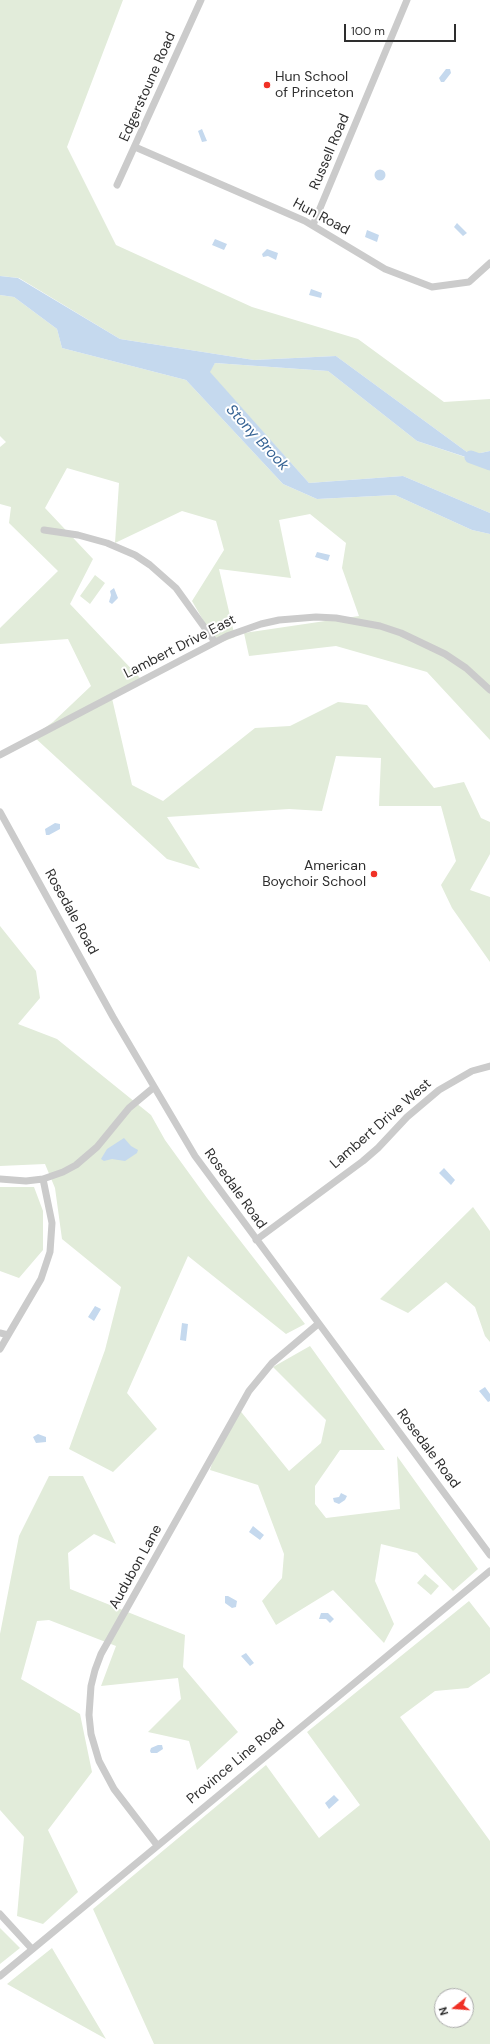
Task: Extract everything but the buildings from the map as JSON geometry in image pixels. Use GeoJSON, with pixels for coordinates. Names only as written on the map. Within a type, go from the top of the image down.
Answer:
{"type":"FeatureCollection","features":[{"type":"Feature","properties":{"kind":"street","name":"Edgerstoune Road"},"geometry":{"type":"LineString","coordinates":[[117,185],[201,0]]}},
{"type":"Feature","properties":{"kind":"street","name":"Russell Road"},"geometry":{"type":"LineString","coordinates":[[313,225],[407,0]]}},
{"type":"Feature","properties":{"kind":"street","name":"Hun Road"},"geometry":{"type":"LineString","coordinates":[[135,148],[313,225],[385,269],[432,287],[469,282],[490,263]]}},
{"type":"Feature","properties":{"kind":"street"},"geometry":{"type":"LineString","coordinates":[[44,530],[78,535],[107,543],[135,555],[150,565],[176,588],[215,642]]}},
{"type":"Feature","properties":{"kind":"street","name":"Lambert Drive East"},"geometry":{"type":"LineString","coordinates":[[0,755],[215,642],[244,629],[279,620],[316,617],[358,621],[401,633],[426,643],[466,668],[489,689]]}},
{"type":"Feature","properties":{"kind":"street","name":"Rosedale Road"},"geometry":{"type":"LineString","coordinates":[[0,812],[153,1088],[195,1156],[490,1555]]}},
{"type":"Feature","properties":{"kind":"street","name":"Lambert Drive West"},"geometry":{"type":"LineString","coordinates":[[256,1240],[363,1161],[378,1148],[407,1117],[439,1090],[472,1071],[490,1066]]}},
{"type":"Feature","properties":{"kind":"street"},"geometry":{"type":"LineString","coordinates":[[0,1179],[26,1181],[43,1179],[63,1172],[87,1157],[129,1108],[153,1088]]}},
{"type":"Feature","properties":{"kind":"street"},"geometry":{"type":"LineString","coordinates":[[0,1349],[41,1278],[50,1252],[52,1223],[43,1179]]}},
{"type":"Feature","properties":{"kind":"street","name":"Audubon Lane"},"geometry":{"type":"LineString","coordinates":[[157,1845],[114,1789],[99,1762],[91,1734],[89,1715],[91,1686],[95,1670],[101,1654],[249,1391],[272,1363],[318,1324]]}},
{"type":"Feature","properties":{"kind":"street"},"geometry":{"type":"LineString","coordinates":[[0,1333],[8,1335]]}},
{"type":"Feature","properties":{"kind":"street","name":"Province Line Road"},"geometry":{"type":"LineString","coordinates":[[0,1976],[490,1571]]}},
{"type":"Feature","properties":{"kind":"street"},"geometry":{"type":"LineString","coordinates":[[0,1914],[32,1948]]}},
{"type":"Feature","properties":{"kind":"green space"},"geometry":{"type":"Polygon","coordinates":[[[0,0],[123,0],[67,147],[116,245],[252,307],[358,339],[444,402],[490,399],[490,451],[471,455],[336,356],[254,360],[120,339],[19,278],[0,276],[0,0]]]}},
{"type":"Feature","properties":{"kind":"green space"},"geometry":{"type":"Polygon","coordinates":[[[0,295],[14,297],[57,329],[62,348],[186,380],[283,484],[317,499],[395,495],[472,530],[490,534],[490,740],[427,672],[336,646],[249,656],[244,633],[359,616],[342,568],[346,543],[310,514],[279,520],[291,578],[219,569],[235,637],[217,644],[192,601],[224,550],[216,521],[182,511],[115,543],[119,483],[67,468],[45,508],[93,559],[70,604],[140,678],[111,694],[132,785],[163,801],[255,728],[290,726],[338,702],[367,705],[434,788],[464,782],[481,818],[490,822],[490,854],[470,890],[490,897],[490,962],[452,908],[441,885],[456,861],[441,806],[379,806],[381,758],[336,756],[322,811],[289,809],[167,817],[200,869],[167,859],[33,736],[53,722],[91,686],[68,639],[0,644],[0,628],[58,571],[9,523],[11,507],[0,504],[0,447],[6,442],[0,436],[0,295]]]}},
{"type":"Feature","properties":{"kind":"green space"},"geometry":{"type":"Polygon","coordinates":[[[215,363],[328,371],[417,441],[486,464],[490,463],[490,513],[403,476],[309,483],[209,372],[215,363]]]}},
{"type":"Feature","properties":{"kind":"green space"},"geometry":{"type":"Polygon","coordinates":[[[95,575],[105,583],[90,604],[80,596],[95,575]]]}},
{"type":"Feature","properties":{"kind":"green space"},"geometry":{"type":"Polygon","coordinates":[[[0,926],[36,971],[40,998],[18,1024],[57,1039],[151,1115],[165,1140],[207,1198],[305,1324],[286,1334],[188,1256],[127,1393],[157,1429],[113,1472],[69,1449],[105,1350],[121,1287],[62,1239],[55,1188],[45,1164],[0,1166],[0,926]]]}},
{"type":"Feature","properties":{"kind":"green space"},"geometry":{"type":"Polygon","coordinates":[[[0,1187],[34,1187],[43,1211],[43,1250],[19,1278],[0,1271],[0,1187]]]}},
{"type":"Feature","properties":{"kind":"green space"},"geometry":{"type":"Polygon","coordinates":[[[473,1207],[490,1231],[490,1342],[485,1336],[475,1307],[446,1282],[408,1313],[380,1299],[473,1207]]]}},
{"type":"Feature","properties":{"kind":"green space"},"geometry":{"type":"Polygon","coordinates":[[[310,1346],[385,1450],[340,1450],[315,1486],[315,1504],[326,1518],[400,1509],[397,1456],[478,1569],[453,1591],[417,1553],[381,1544],[375,1581],[394,1624],[384,1643],[333,1590],[276,1625],[262,1601],[282,1578],[284,1554],[258,1485],[210,1470],[219,1441],[238,1408],[289,1471],[321,1443],[326,1420],[273,1367],[310,1346]]]}},
{"type":"Feature","properties":{"kind":"green space"},"geometry":{"type":"Polygon","coordinates":[[[49,1476],[83,1476],[116,1544],[94,1534],[68,1553],[70,1589],[185,1635],[183,1667],[238,1732],[197,1770],[189,1741],[148,1732],[181,1699],[178,1678],[101,1686],[116,1646],[49,1620],[37,1621],[21,1679],[80,1714],[92,1772],[48,1830],[78,1892],[43,1924],[17,1916],[24,1837],[0,1810],[0,1634],[19,1536],[49,1476]]]}},
{"type":"Feature","properties":{"kind":"green space"},"geometry":{"type":"Polygon","coordinates":[[[425,1574],[439,1586],[431,1595],[417,1583],[425,1574]]]}},
{"type":"Feature","properties":{"kind":"green space"},"geometry":{"type":"Polygon","coordinates":[[[469,1601],[490,1628],[490,1673],[468,1688],[435,1691],[400,1717],[490,1841],[490,2044],[154,2044],[93,1909],[266,1765],[319,1838],[360,1805],[307,1732],[469,1601]]]}},
{"type":"Feature","properties":{"kind":"green space"},"geometry":{"type":"Polygon","coordinates":[[[0,1928],[20,1948],[0,1964],[0,1928]]]}},
{"type":"Feature","properties":{"kind":"green space"},"geometry":{"type":"Polygon","coordinates":[[[52,1948],[106,2039],[7,1984],[52,1948]]]}},
{"type":"Feature","properties":{"kind":"water"},"geometry":{"type":"Polygon","coordinates":[[[446,69],[450,69],[451,73],[444,82],[441,82],[439,78],[446,69]]]}},
{"type":"Feature","properties":{"kind":"water"},"geometry":{"type":"Polygon","coordinates":[[[202,129],[207,141],[202,142],[198,131],[202,129]]]}},
{"type":"Feature","properties":{"kind":"water"},"geometry":{"type":"Polygon","coordinates":[[[378,170],[382,170],[384,171],[384,179],[378,180],[375,177],[375,173],[378,170]]]}},
{"type":"Feature","properties":{"kind":"water"},"geometry":{"type":"Polygon","coordinates":[[[457,223],[467,233],[463,236],[454,227],[457,223]]]}},
{"type":"Feature","properties":{"kind":"water"},"geometry":{"type":"Polygon","coordinates":[[[367,230],[379,235],[377,242],[365,237],[367,230]]]}},
{"type":"Feature","properties":{"kind":"water"},"geometry":{"type":"Polygon","coordinates":[[[215,239],[227,244],[224,250],[212,245],[215,239]]]}},
{"type":"Feature","properties":{"kind":"water"},"geometry":{"type":"Polygon","coordinates":[[[267,249],[278,253],[276,260],[268,256],[263,257],[262,254],[267,249]]]}},
{"type":"Feature","properties":{"kind":"water"},"geometry":{"type":"Polygon","coordinates":[[[0,276],[18,278],[120,339],[254,360],[336,356],[471,455],[490,451],[490,463],[487,464],[417,441],[328,371],[215,363],[210,372],[309,483],[403,476],[490,513],[490,534],[472,530],[395,495],[317,499],[283,484],[186,380],[62,348],[57,329],[14,297],[0,295],[0,276]]]}},
{"type":"Feature","properties":{"kind":"water"},"geometry":{"type":"Polygon","coordinates":[[[311,289],[322,293],[321,298],[309,295],[311,289]]]}},
{"type":"Feature","properties":{"kind":"water"},"geometry":{"type":"Polygon","coordinates":[[[317,552],[330,555],[328,561],[315,557],[317,552]]]}},
{"type":"Feature","properties":{"kind":"water"},"geometry":{"type":"Polygon","coordinates":[[[114,588],[118,598],[112,604],[109,602],[111,595],[110,591],[114,588]]]}},
{"type":"Feature","properties":{"kind":"water"},"geometry":{"type":"Polygon","coordinates":[[[55,823],[60,824],[60,829],[46,835],[45,829],[55,823]]]}},
{"type":"Feature","properties":{"kind":"water"},"geometry":{"type":"Polygon","coordinates":[[[124,1138],[131,1146],[138,1150],[137,1153],[125,1161],[112,1159],[104,1161],[101,1159],[107,1149],[124,1138]]]}},
{"type":"Feature","properties":{"kind":"water"},"geometry":{"type":"Polygon","coordinates":[[[444,1168],[455,1180],[451,1185],[439,1173],[444,1168]]]}},
{"type":"Feature","properties":{"kind":"water"},"geometry":{"type":"Polygon","coordinates":[[[95,1306],[101,1309],[94,1321],[88,1317],[95,1306]]]}},
{"type":"Feature","properties":{"kind":"water"},"geometry":{"type":"Polygon","coordinates":[[[182,1323],[188,1324],[186,1341],[180,1340],[182,1323]]]}},
{"type":"Feature","properties":{"kind":"water"},"geometry":{"type":"Polygon","coordinates":[[[485,1387],[490,1394],[490,1401],[488,1402],[479,1391],[485,1387]]]}},
{"type":"Feature","properties":{"kind":"water"},"geometry":{"type":"Polygon","coordinates":[[[38,1434],[46,1437],[46,1442],[36,1443],[33,1437],[38,1434]]]}},
{"type":"Feature","properties":{"kind":"water"},"geometry":{"type":"Polygon","coordinates":[[[341,1493],[347,1496],[345,1500],[339,1504],[334,1502],[333,1498],[339,1497],[341,1493]]]}},
{"type":"Feature","properties":{"kind":"water"},"geometry":{"type":"Polygon","coordinates":[[[253,1526],[264,1535],[260,1540],[249,1532],[253,1526]]]}},
{"type":"Feature","properties":{"kind":"water"},"geometry":{"type":"Polygon","coordinates":[[[225,1596],[237,1601],[236,1607],[232,1608],[225,1603],[225,1596]]]}},
{"type":"Feature","properties":{"kind":"water"},"geometry":{"type":"Polygon","coordinates":[[[321,1613],[328,1613],[334,1619],[330,1623],[326,1619],[319,1619],[321,1613]]]}},
{"type":"Feature","properties":{"kind":"water"},"geometry":{"type":"Polygon","coordinates":[[[246,1653],[254,1663],[250,1666],[241,1656],[246,1653]]]}},
{"type":"Feature","properties":{"kind":"water"},"geometry":{"type":"Polygon","coordinates":[[[162,1745],[163,1749],[157,1753],[151,1753],[151,1748],[162,1745]]]}},
{"type":"Feature","properties":{"kind":"water"},"geometry":{"type":"Polygon","coordinates":[[[334,1795],[339,1800],[329,1809],[325,1803],[334,1795]]]}},
{"type":"Feature","properties":{"kind":"waterway","name":"Stony Brook"},"geometry":{"type":"LineString","coordinates":[[471,457],[490,464]]}},
{"type":"Feature","properties":{"kind":"place","name":"Hun School of Princeton"},"geometry":{"type":"Point","coordinates":[267,85]}},
{"type":"Feature","properties":{"kind":"place","name":"American Boychoir School"},"geometry":{"type":"Point","coordinates":[374,874]}}]}
